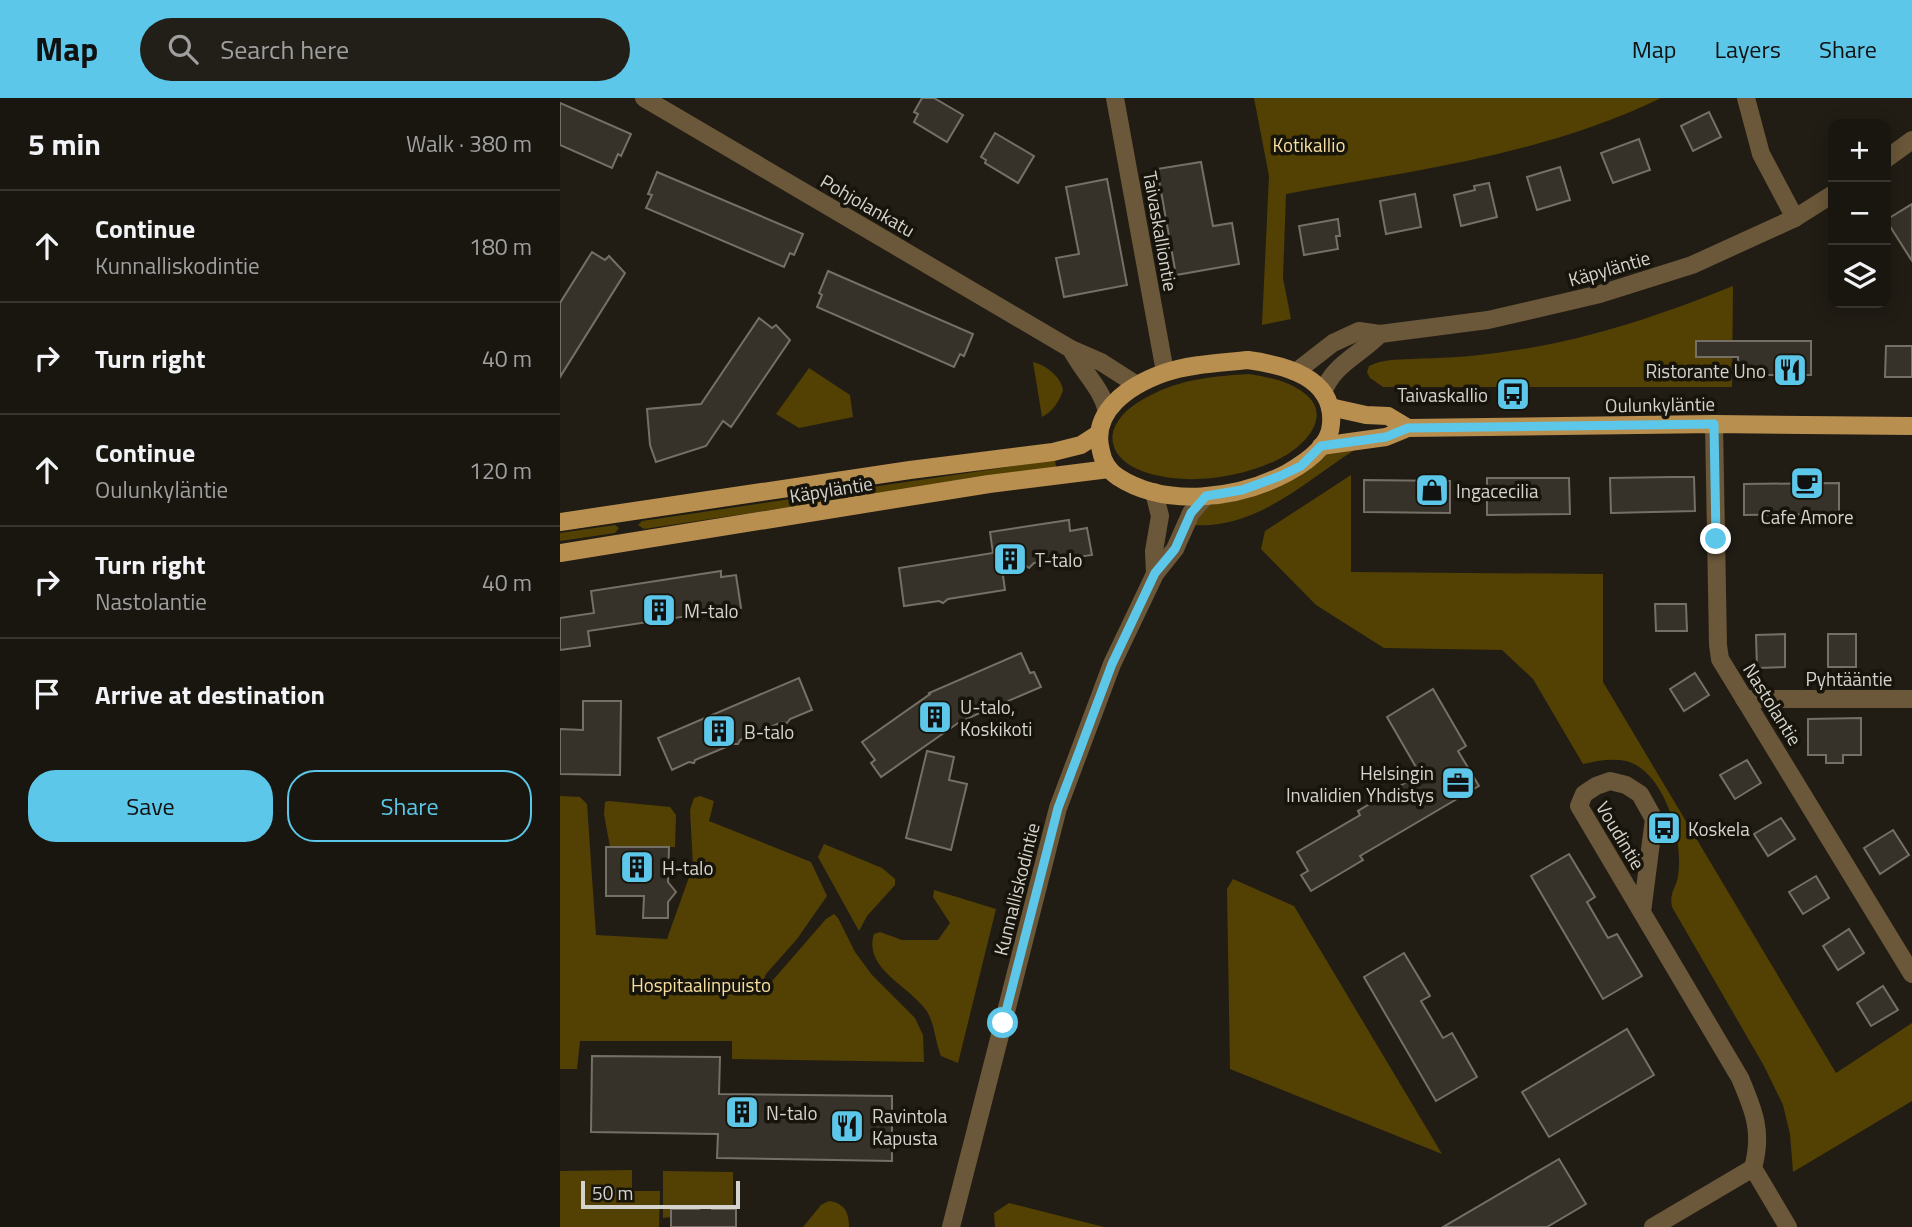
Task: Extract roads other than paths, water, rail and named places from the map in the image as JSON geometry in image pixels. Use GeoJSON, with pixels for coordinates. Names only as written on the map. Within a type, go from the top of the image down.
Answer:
{"type":"FeatureCollection","features":[{"type":"Feature","properties":{"kind":"main road"},"geometry":{"type":"LineString","coordinates":[[1248,360],[1279,364],[1297,371],[1319,387],[1326,400],[1332,425],[1328,438],[1301,466],[1280,476],[1242,490],[1206,496],[1154,492],[1129,483],[1109,470],[1102,457],[1098,434],[1107,411],[1122,395],[1165,372],[1248,360]]}},
{"type":"Feature","properties":{"kind":"main road","name":"Oulunkyläntie"},"geometry":{"type":"LineString","coordinates":[[1326,400],[1366,415],[1388,416],[1408,428]]}},
{"type":"Feature","properties":{"kind":"main road","name":"Oulunkyläntie"},"geometry":{"type":"LineString","coordinates":[[1321,446],[1386,437],[1408,428],[1714,424],[1912,426]]}},
{"type":"Feature","properties":{"kind":"main road","name":"Käpyläntie"},"geometry":{"type":"LineString","coordinates":[[560,522],[910,470],[1053,452],[1081,445],[1098,434]]}},
{"type":"Feature","properties":{"kind":"main road","name":"Käpyläntie"},"geometry":{"type":"LineString","coordinates":[[560,553],[989,484],[1109,470]]}},
{"type":"Feature","properties":{"kind":"street","name":"Pohjolankatu"},"geometry":{"type":"LineString","coordinates":[[644,98],[1137,385]]}},
{"type":"Feature","properties":{"kind":"street","name":"Taivaskalliontie"},"geometry":{"type":"LineString","coordinates":[[1115,98],[1165,372]]}},
{"type":"Feature","properties":{"kind":"street"},"geometry":{"type":"LineString","coordinates":[[1746,98],[1761,154],[1795,218]]}},
{"type":"Feature","properties":{"kind":"street"},"geometry":{"type":"LineString","coordinates":[[1891,155],[1912,140]]}},
{"type":"Feature","properties":{"kind":"street","name":"Käpyläntie"},"geometry":{"type":"LineString","coordinates":[[1297,371],[1324,350],[1359,331],[1380,334],[1488,320],[1600,294],[1692,265],[1795,218],[1828,197]]}},
{"type":"Feature","properties":{"kind":"street"},"geometry":{"type":"LineString","coordinates":[[1326,400],[1327,380],[1335,370],[1367,348],[1380,334]]}},
{"type":"Feature","properties":{"kind":"street","name":"Pohjolankatu"},"geometry":{"type":"LineString","coordinates":[[1071,349],[1082,370],[1104,398],[1107,411]]}},
{"type":"Feature","properties":{"kind":"street","name":"Nastolantie"},"geometry":{"type":"LineString","coordinates":[[1714,424],[1720,659],[1912,974]]}},
{"type":"Feature","properties":{"kind":"street","name":"Kunnalliskodintie"},"geometry":{"type":"LineString","coordinates":[[1154,492],[1160,516],[1154,551],[1155,573]]}},
{"type":"Feature","properties":{"kind":"street","name":"Kunnalliskodintie"},"geometry":{"type":"LineString","coordinates":[[951,1227],[1058,808],[1112,664],[1155,573],[1175,549],[1191,513],[1206,496]]}},
{"type":"Feature","properties":{"kind":"street","name":"Pyhtääntie"},"geometry":{"type":"LineString","coordinates":[[1744,699],[1912,699]]}},
{"type":"Feature","properties":{"kind":"street","name":"Voudintie"},"geometry":{"type":"LineString","coordinates":[[1642,912],[1654,819],[1640,794],[1626,785],[1610,781],[1584,794],[1579,806],[1740,1078],[1756,1121],[1759,1146],[1753,1168]]}},
{"type":"Feature","properties":{"kind":"street"},"geometry":{"type":"LineString","coordinates":[[1653,1227],[1753,1168],[1788,1227]]}},
{"type":"Feature","properties":{"kind":"place","name":"Ristorante Uno"},"geometry":{"type":"Point","coordinates":[1790,370]}},
{"type":"Feature","properties":{"kind":"place","name":"Taivaskallio"},"geometry":{"type":"Point","coordinates":[1513,394]}},
{"type":"Feature","properties":{"kind":"place","name":"Cafe Amore"},"geometry":{"type":"Point","coordinates":[1807,483]}},
{"type":"Feature","properties":{"kind":"place","name":"Ingacecilia"},"geometry":{"type":"Point","coordinates":[1432,490]}},
{"type":"Feature","properties":{"kind":"place","name":"T-talo"},"geometry":{"type":"Point","coordinates":[1010,559]}},
{"type":"Feature","properties":{"kind":"place","name":"M-talo"},"geometry":{"type":"Point","coordinates":[659,610]}},
{"type":"Feature","properties":{"kind":"place","name":"U-talo, Koskikoti"},"geometry":{"type":"Point","coordinates":[935,717]}},
{"type":"Feature","properties":{"kind":"place","name":"B-talo"},"geometry":{"type":"Point","coordinates":[719,731]}},
{"type":"Feature","properties":{"kind":"place","name":"Helsingin Invalidien Yhdistys"},"geometry":{"type":"Point","coordinates":[1458,783]}},
{"type":"Feature","properties":{"kind":"place","name":"Koskela"},"geometry":{"type":"Point","coordinates":[1664,828]}},
{"type":"Feature","properties":{"kind":"place","name":"H-talo"},"geometry":{"type":"Point","coordinates":[637,867]}},
{"type":"Feature","properties":{"kind":"place","name":"N-talo"},"geometry":{"type":"Point","coordinates":[742,1112]}},
{"type":"Feature","properties":{"kind":"place","name":"Ravintola Kapusta"},"geometry":{"type":"Point","coordinates":[847,1126]}},
{"type":"Feature","properties":{"kind":"park label","name":"Kotikallio"},"geometry":{"type":"Point","coordinates":[1309,144]}},
{"type":"Feature","properties":{"kind":"park label","name":"Hospitaalinpuisto"},"geometry":{"type":"Point","coordinates":[701,984]}}]}
